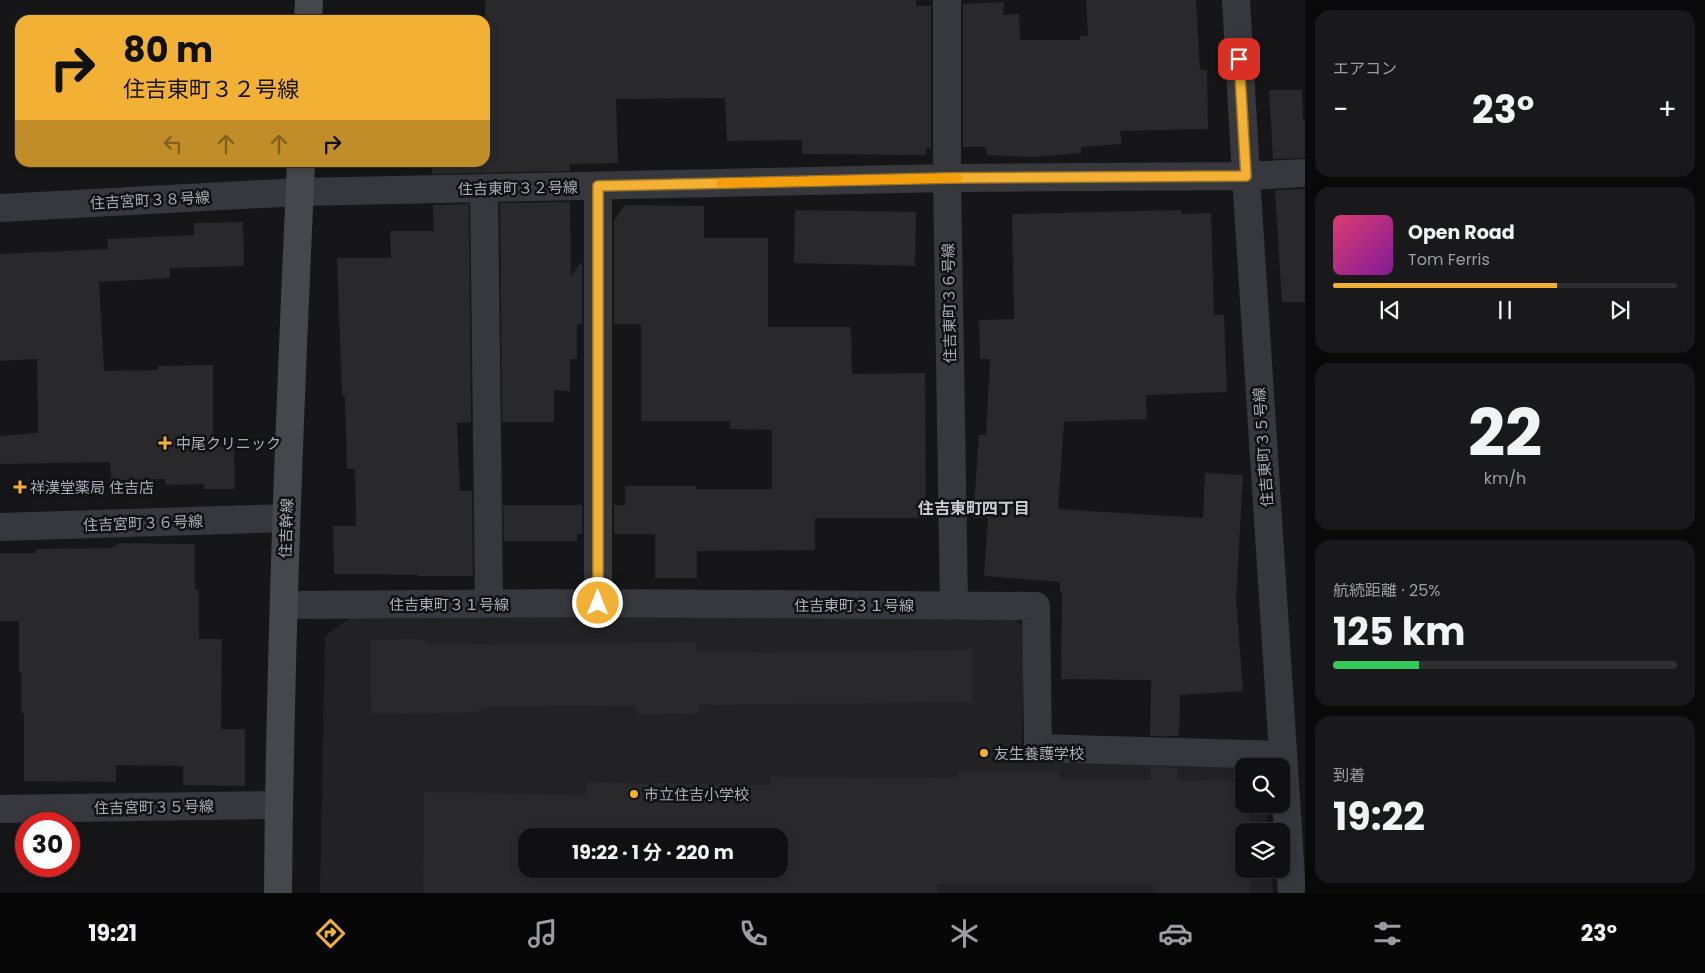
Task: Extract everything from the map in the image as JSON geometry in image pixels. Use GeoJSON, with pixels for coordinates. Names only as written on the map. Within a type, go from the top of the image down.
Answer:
{"type":"FeatureCollection","features":[{"type":"Feature","properties":{"kind":"street"},"geometry":{"type":"LineString","coordinates":[[308,15],[309,0]]}},
{"type":"Feature","properties":{"kind":"street","name":"住吉東町３６号線"},"geometry":{"type":"LineString","coordinates":[[946,0],[954,605]]}},
{"type":"Feature","properties":{"kind":"street","name":"住吉東町３５号線"},"geometry":{"type":"LineString","coordinates":[[1236,0],[1292,893]]}},
{"type":"Feature","properties":{"kind":"street","name":"住吉幹線"},"geometry":{"type":"LineString","coordinates":[[278,893],[286,518],[301,167]]}},
{"type":"Feature","properties":{"kind":"street","name":"住吉東町３２号線"},"geometry":{"type":"LineString","coordinates":[[300,192],[947,178],[1246,176],[1305,173]]}},
{"type":"Feature","properties":{"kind":"street"},"geometry":{"type":"LineString","coordinates":[[598,186],[598,603]]}},
{"type":"Feature","properties":{"kind":"street"},"geometry":{"type":"LineString","coordinates":[[484,188],[489,603]]}},
{"type":"Feature","properties":{"kind":"street","name":"住吉宮町３８号線"},"geometry":{"type":"LineString","coordinates":[[0,208],[300,192]]}},
{"type":"Feature","properties":{"kind":"street","name":"住吉宮町３６号線"},"geometry":{"type":"LineString","coordinates":[[0,527],[286,518]]}},
{"type":"Feature","properties":{"kind":"street","name":"住吉東町３１号線"},"geometry":{"type":"LineString","coordinates":[[285,605],[598,603],[1036,606],[1038,748],[1282,755]]}},
{"type":"Feature","properties":{"kind":"street","name":"住吉宮町３５号線"},"geometry":{"type":"LineString","coordinates":[[0,809],[279,805]]}},
{"type":"Feature","properties":{"kind":"shaded area","name":"市立住吉小学校"},"geometry":{"type":"Polygon","coordinates":[[[351,617],[1012,617],[1025,628],[1021,755],[1235,767],[1235,813],[1267,813],[1267,823],[1235,823],[1235,878],[1272,878],[1273,893],[320,893],[325,636],[351,617]]]}},
{"type":"Feature","properties":{"kind":"building"},"geometry":{"type":"Polygon","coordinates":[[[485,0],[916,0],[916,6],[931,6],[931,148],[926,148],[926,155],[802,154],[802,140],[727,141],[725,98],[616,99],[618,163],[570,164],[570,171],[432,174],[432,167],[490,167],[490,15],[485,15],[485,0]]]}},
{"type":"Feature","properties":{"kind":"building"},"geometry":{"type":"Polygon","coordinates":[[[1086,0],[1196,0],[1200,70],[1207,70],[1208,129],[1120,131],[1122,144],[1081,147],[1081,153],[1031,157],[987,155],[986,147],[963,147],[963,4],[1004,2],[1003,15],[1019,14],[1020,40],[1080,40],[1080,36],[1088,36],[1086,0]]]}},
{"type":"Feature","properties":{"kind":"building"},"geometry":{"type":"Polygon","coordinates":[[[1269,90],[1302,90],[1303,119],[1305,119],[1305,158],[1273,159],[1269,90]]]}},
{"type":"Feature","properties":{"kind":"building"},"geometry":{"type":"Polygon","coordinates":[[[1305,189],[1305,302],[1282,302],[1275,190],[1305,189]]]}},
{"type":"Feature","properties":{"kind":"building"},"geometry":{"type":"Polygon","coordinates":[[[570,202],[571,276],[582,261],[582,324],[577,324],[577,359],[570,359],[570,391],[554,390],[554,422],[502,422],[500,203],[570,202]]]}},
{"type":"Feature","properties":{"kind":"building"},"geometry":{"type":"Polygon","coordinates":[[[469,204],[471,422],[457,423],[460,491],[472,491],[473,576],[334,574],[333,526],[356,526],[355,469],[347,469],[345,396],[342,396],[337,258],[391,258],[390,231],[434,231],[433,205],[469,204]]]}},
{"type":"Feature","properties":{"kind":"building"},"geometry":{"type":"Polygon","coordinates":[[[625,205],[704,206],[704,238],[768,238],[768,327],[851,327],[852,374],[925,373],[926,518],[815,518],[815,550],[697,551],[697,578],[655,578],[655,534],[614,534],[614,505],[625,505],[625,486],[696,486],[696,489],[772,489],[772,430],[730,429],[730,421],[641,421],[641,324],[614,324],[614,220],[625,205]]]}},
{"type":"Feature","properties":{"kind":"building"},"geometry":{"type":"Polygon","coordinates":[[[795,210],[916,212],[915,266],[794,263],[795,210]]]}},
{"type":"Feature","properties":{"kind":"building"},"geometry":{"type":"Polygon","coordinates":[[[1181,210],[1182,214],[1211,213],[1214,315],[1224,315],[1227,392],[1146,395],[1147,419],[1064,422],[1058,509],[1203,518],[1205,473],[1243,475],[1236,599],[1243,691],[1180,695],[1179,736],[1150,736],[1151,680],[1061,679],[1062,591],[1060,591],[1060,582],[984,576],[988,518],[973,518],[979,435],[986,435],[990,359],[980,359],[979,320],[1014,319],[1012,214],[1181,210]]]}},
{"type":"Feature","properties":{"kind":"building"},"geometry":{"type":"Polygon","coordinates":[[[243,222],[244,266],[170,268],[170,278],[99,282],[104,371],[158,370],[158,366],[213,365],[213,447],[234,447],[235,489],[204,489],[204,484],[165,485],[165,479],[111,480],[110,462],[0,464],[0,436],[38,433],[37,359],[0,361],[0,254],[108,249],[107,239],[194,235],[194,223],[243,222]]]}},
{"type":"Feature","properties":{"kind":"building"},"geometry":{"type":"Polygon","coordinates":[[[503,505],[582,505],[582,534],[577,534],[577,541],[504,541],[503,505]]]}},
{"type":"Feature","properties":{"kind":"building"},"geometry":{"type":"Polygon","coordinates":[[[119,543],[195,544],[195,590],[199,590],[199,639],[222,639],[221,729],[245,729],[245,786],[183,785],[183,766],[116,765],[116,782],[24,781],[24,713],[21,713],[19,621],[0,621],[0,553],[36,553],[36,549],[111,548],[119,543]]]}},
{"type":"Feature","properties":{"kind":"building"},"geometry":{"type":"Polygon","coordinates":[[[425,639],[425,645],[696,642],[696,653],[972,650],[972,702],[698,705],[699,714],[637,715],[637,706],[478,707],[479,713],[371,714],[370,640],[425,639]]]}},
{"type":"Feature","properties":{"kind":"building"},"geometry":{"type":"Polygon","coordinates":[[[1150,767],[1178,768],[1178,780],[1235,781],[1235,813],[1250,813],[1250,823],[1235,823],[1235,878],[1250,878],[1250,893],[1153,893],[1153,885],[938,884],[938,893],[423,893],[424,792],[586,795],[586,782],[770,785],[770,777],[958,778],[958,771],[1059,771],[1060,779],[1150,780],[1150,767]]]}},
{"type":"Feature","properties":{"kind":"slow traffic"},"geometry":{"type":"LineString","coordinates":[[721,183],[958,178]]}},
{"type":"Feature","properties":{"kind":"place","name":"中尾クリニック"},"geometry":{"type":"Point","coordinates":[165,443]}},
{"type":"Feature","properties":{"kind":"place","name":"祥漢堂薬局 住吉店"},"geometry":{"type":"Point","coordinates":[20,487]}},
{"type":"Feature","properties":{"kind":"place","name":"友生養護学校"},"geometry":{"type":"Point","coordinates":[984,753]}},
{"type":"Feature","properties":{"kind":"place","name":"市立住吉小学校"},"geometry":{"type":"Point","coordinates":[634,794]}},
{"type":"Feature","properties":{"kind":"district","name":"住吉東町四丁目"},"geometry":{"type":"Point","coordinates":[974,508]}},
{"type":"Feature","properties":{"kind":"route"},"geometry":{"type":"LineString","coordinates":[[598,603],[598,186],[947,178],[1246,176],[1239,59]]}}]}
